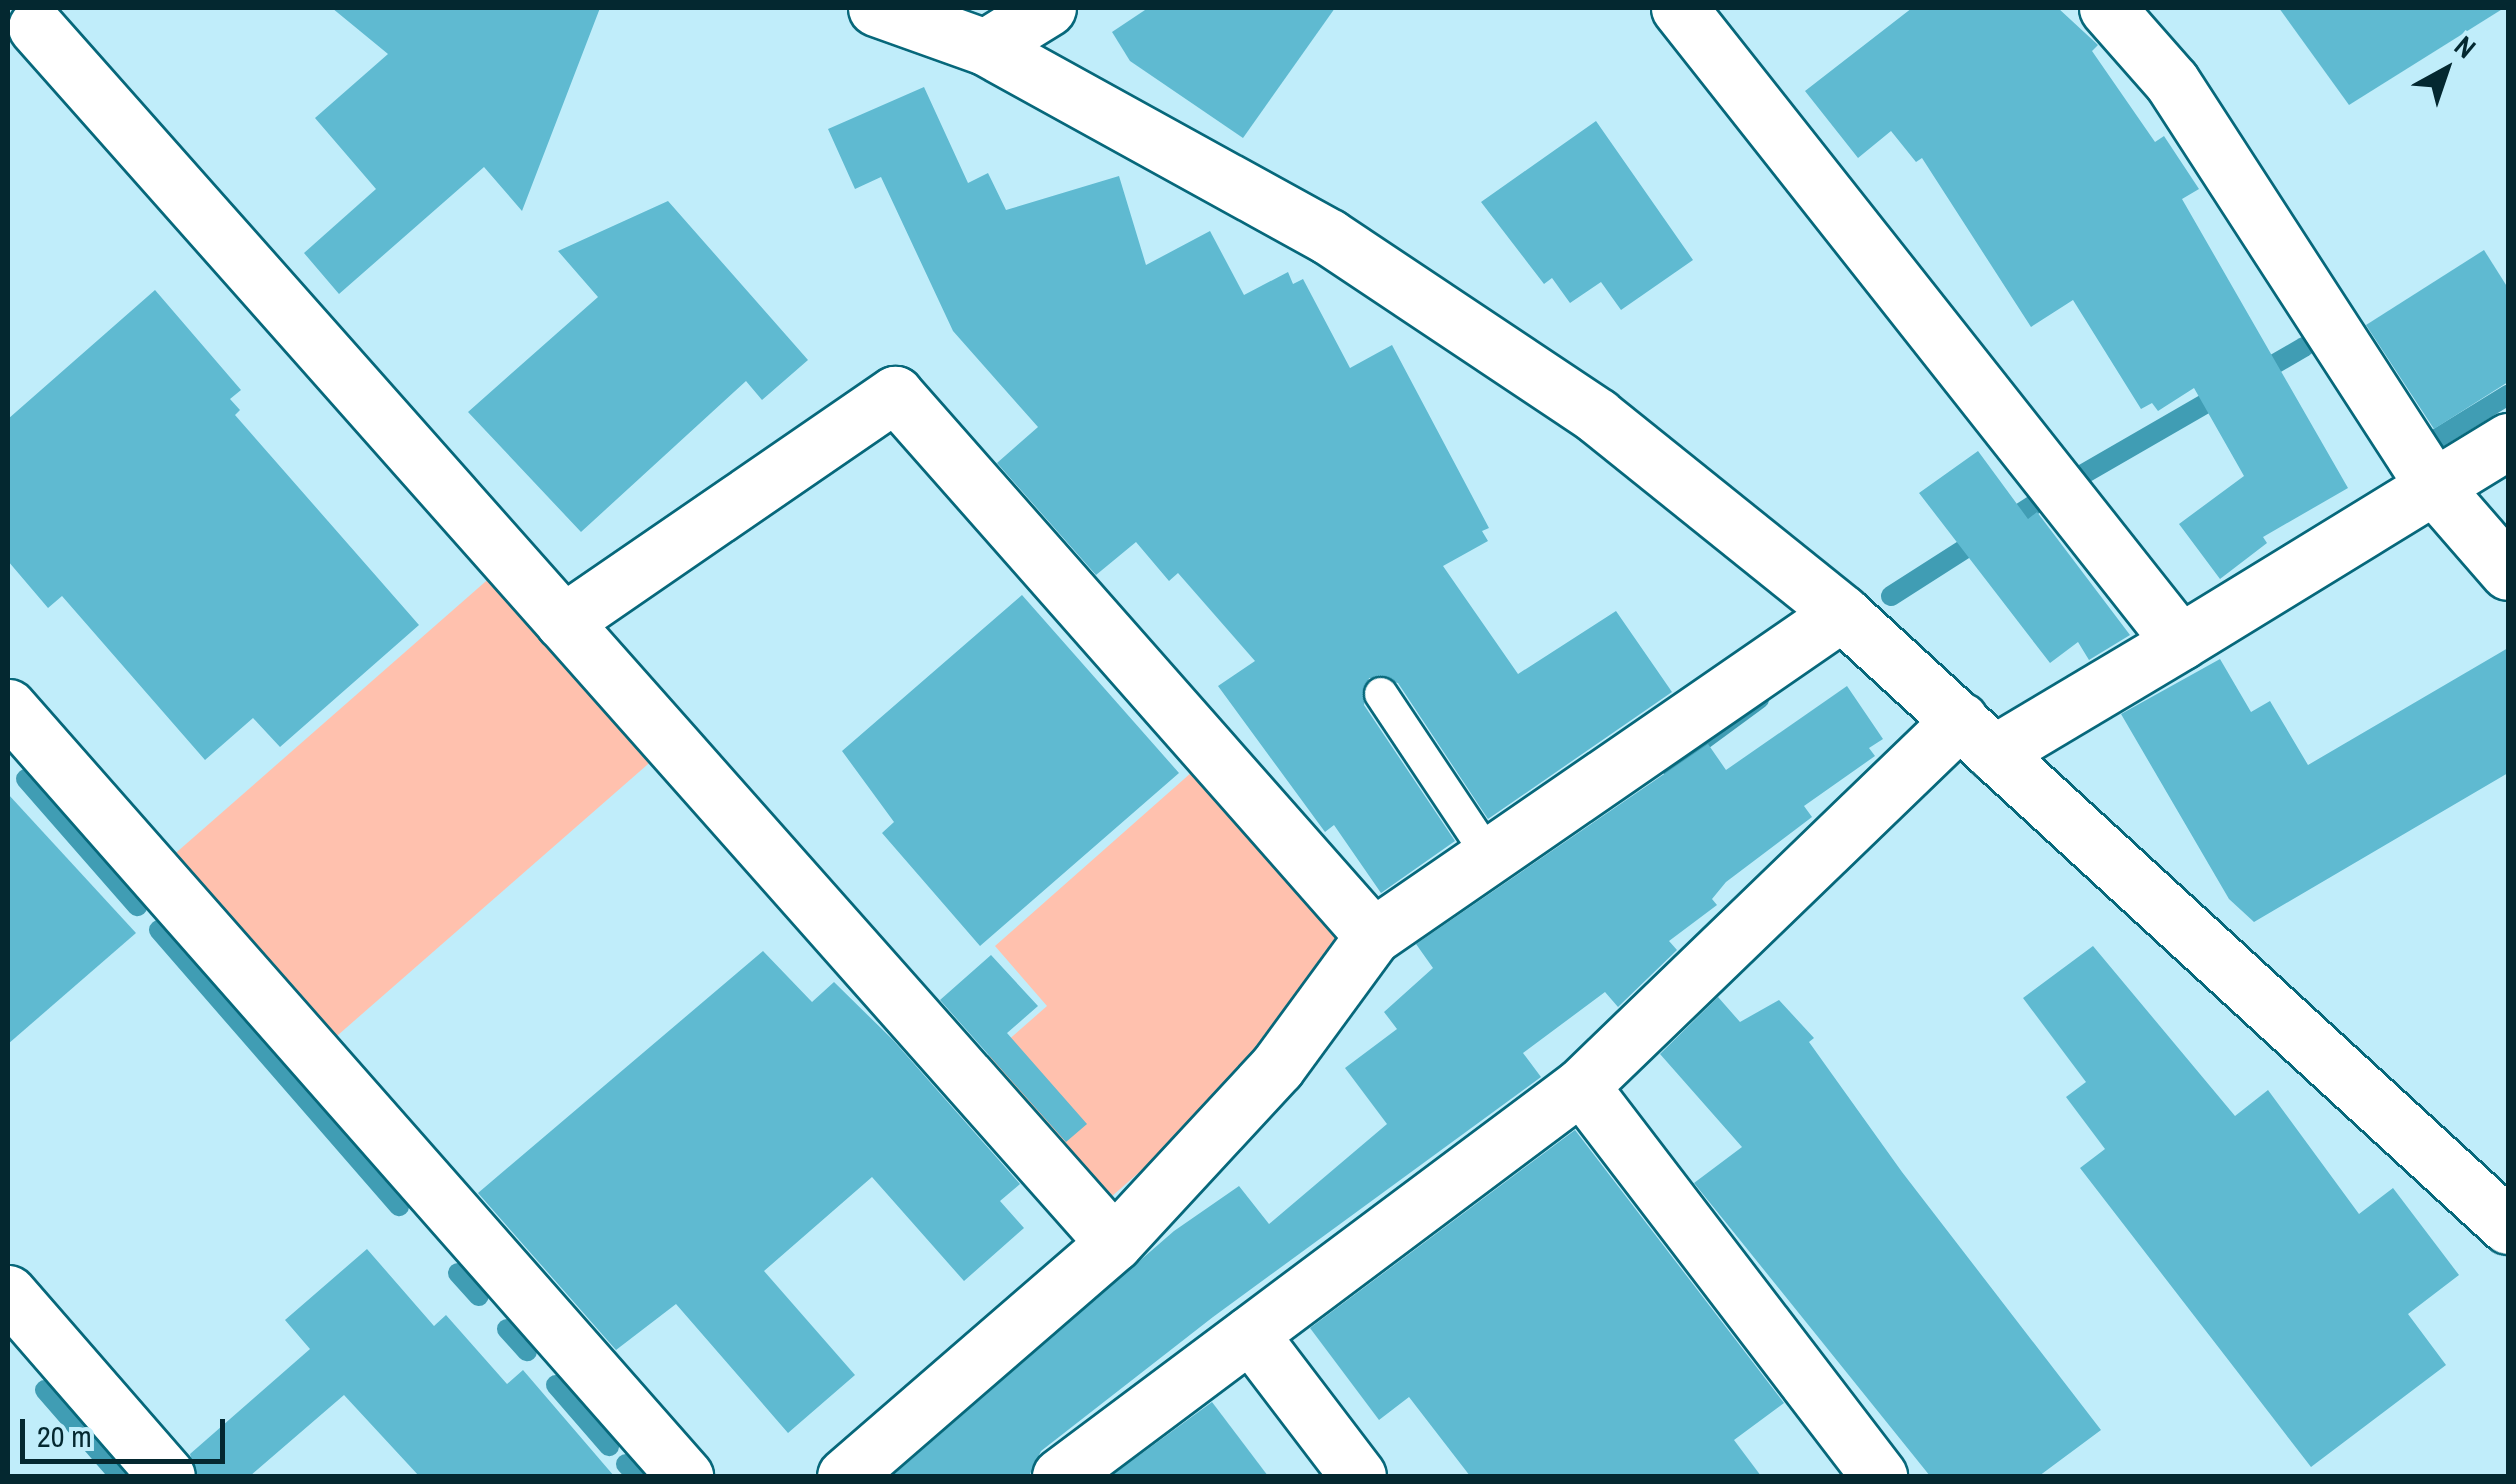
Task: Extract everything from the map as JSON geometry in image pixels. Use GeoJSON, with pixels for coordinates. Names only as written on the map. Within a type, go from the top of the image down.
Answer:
{"type":"FeatureCollection","features":[{"type":"Feature","properties":{"kind":"street"},"geometry":{"type":"LineString","coordinates":[[876,8],[985,47],[1329,237],[1597,416],[1842,613],[2508,1226]]}},
{"type":"Feature","properties":{"kind":"street"},"geometry":{"type":"LineString","coordinates":[[985,47],[1048,8]]}},
{"type":"Feature","properties":{"kind":"street"},"geometry":{"type":"LineString","coordinates":[[1679,8],[2180,642]]}},
{"type":"Feature","properties":{"kind":"street"},"geometry":{"type":"LineString","coordinates":[[2107,8],[2172,82],[2435,488],[2508,572]]}},
{"type":"Feature","properties":{"kind":"street"},"geometry":{"type":"LineString","coordinates":[[34,29],[1114,1243]]}},
{"type":"Feature","properties":{"kind":"street"},"geometry":{"type":"LineString","coordinates":[[563,622],[894,394],[1373,936]]}},
{"type":"Feature","properties":{"kind":"street"},"geometry":{"type":"LineString","coordinates":[[1060,1476],[1581,1086],[1977,736],[2180,642],[2508,441]]}},
{"type":"Feature","properties":{"kind":"street"},"geometry":{"type":"LineString","coordinates":[[845,1476],[1114,1243],[1277,1067],[1373,936],[1842,613]]}},
{"type":"Feature","properties":{"kind":"street"},"geometry":{"type":"LineString","coordinates":[[8,706],[684,1476]]}},
{"type":"Feature","properties":{"kind":"street"},"geometry":{"type":"LineString","coordinates":[[1581,1086],[1880,1476]]}},
{"type":"Feature","properties":{"kind":"street"},"geometry":{"type":"LineString","coordinates":[[12,1309],[168,1476]]}},
{"type":"Feature","properties":{"kind":"street"},"geometry":{"type":"LineString","coordinates":[[1250,1334],[1358,1476]]}},
{"type":"Feature","properties":{"kind":"lane"},"geometry":{"type":"LineString","coordinates":[[1381,694],[1490,856]]}},
{"type":"Feature","properties":{"kind":"shaded area"},"geometry":{"type":"Polygon","coordinates":[[[493,575],[655,758],[330,1042],[170,858],[493,575]]]}},
{"type":"Feature","properties":{"kind":"shaded area"},"geometry":{"type":"Polygon","coordinates":[[[1192,772],[1342,943],[1209,1111],[1111,1197],[989,1057],[1047,1006],[995,946],[1192,772]]]}},
{"type":"Feature","properties":{"kind":"building"},"geometry":{"type":"Polygon","coordinates":[[[332,8],[600,8],[522,211],[484,167],[339,294],[304,253],[376,189],[315,118],[388,54],[332,8]]]}},
{"type":"Feature","properties":{"kind":"building"},"geometry":{"type":"Polygon","coordinates":[[[1148,8],[1335,8],[1243,138],[1130,61],[1112,32],[1148,8]]]}},
{"type":"Feature","properties":{"kind":"building"},"geometry":{"type":"Polygon","coordinates":[[[1912,8],[2058,8],[2098,45],[2092,51],[2155,142],[2164,136],[2199,189],[2182,199],[2348,488],[2263,537],[2267,543],[2220,579],[2179,524],[2244,476],[2194,388],[2158,411],[2152,403],[2141,409],[2073,300],[2031,327],[1922,158],[1916,162],[1891,131],[1858,158],[1805,91],[1912,8]]]}},
{"type":"Feature","properties":{"kind":"building"},"geometry":{"type":"Polygon","coordinates":[[[2279,8],[2504,8],[2349,105],[2279,8]]]}},
{"type":"Feature","properties":{"kind":"building"},"geometry":{"type":"Polygon","coordinates":[[[924,87],[968,183],[988,173],[1006,210],[1119,176],[1146,265],[1210,231],[1244,295],[1288,272],[1293,284],[1303,279],[1350,368],[1392,345],[1489,528],[1482,531],[1488,541],[1443,566],[1518,674],[1616,611],[1672,692],[1488,819],[1398,683],[1369,678],[1364,705],[1455,841],[1381,893],[1334,825],[1325,832],[1218,686],[1255,661],[1178,573],[1169,581],[1136,542],[1096,575],[997,463],[1038,427],[953,331],[881,177],[855,189],[828,129],[924,87]]]}},
{"type":"Feature","properties":{"kind":"building"},"geometry":{"type":"Polygon","coordinates":[[[1596,121],[1693,260],[1621,310],[1601,282],[1570,303],[1552,278],[1544,284],[1481,202],[1596,121]]]}},
{"type":"Feature","properties":{"kind":"building"},"geometry":{"type":"Polygon","coordinates":[[[668,201],[808,360],[762,400],[746,381],[581,532],[468,412],[598,297],[558,251],[668,201]]]}},
{"type":"Feature","properties":{"kind":"building"},"geometry":{"type":"Polygon","coordinates":[[[2484,250],[2508,288],[2508,382],[2434,429],[2366,325],[2484,250]]]}},
{"type":"Feature","properties":{"kind":"building"},"geometry":{"type":"Polygon","coordinates":[[[155,290],[241,390],[230,399],[240,410],[235,415],[419,625],[280,747],[253,718],[205,760],[62,596],[48,608],[8,561],[8,419],[155,290]]]}},
{"type":"Feature","properties":{"kind":"building"},"geometry":{"type":"Polygon","coordinates":[[[1978,451],[2028,519],[2037,512],[2130,635],[2089,660],[2078,642],[2050,663],[1919,493],[1978,451]]]}},
{"type":"Feature","properties":{"kind":"building"},"geometry":{"type":"Polygon","coordinates":[[[1022,595],[1179,773],[980,946],[882,833],[894,822],[842,751],[1022,595]]]}},
{"type":"Feature","properties":{"kind":"building"},"geometry":{"type":"Polygon","coordinates":[[[2508,648],[2508,773],[2254,922],[2229,899],[2121,714],[2220,659],[2251,712],[2270,701],[2308,765],[2508,648]]]}},
{"type":"Feature","properties":{"kind":"building"},"geometry":{"type":"Polygon","coordinates":[[[1847,686],[1883,739],[1869,748],[1875,756],[1804,806],[1812,817],[1726,882],[1712,899],[1717,905],[1669,941],[1677,950],[1618,1007],[1605,992],[1523,1053],[1541,1077],[1213,1317],[1041,1451],[1029,1476],[892,1476],[1174,1231],[1239,1186],[1269,1224],[1387,1124],[1345,1068],[1397,1029],[1384,1012],[1433,968],[1416,944],[1708,744],[1726,770],[1847,686]]]}},
{"type":"Feature","properties":{"kind":"building"},"geometry":{"type":"Polygon","coordinates":[[[8,794],[136,933],[8,1044],[8,794]]]}},
{"type":"Feature","properties":{"kind":"building"},"geometry":{"type":"Polygon","coordinates":[[[2093,946],[2235,1116],[2268,1090],[2359,1214],[2393,1188],[2459,1275],[2408,1314],[2446,1365],[2311,1467],[2080,1168],[2105,1149],[2066,1097],[2086,1082],[2023,998],[2093,946]]]}},
{"type":"Feature","properties":{"kind":"building"},"geometry":{"type":"Polygon","coordinates":[[[763,951],[812,1002],[834,982],[893,1040],[1020,1184],[1000,1201],[1024,1228],[964,1281],[872,1177],[764,1271],[855,1375],[788,1433],[676,1304],[616,1350],[478,1193],[763,951]]]}},
{"type":"Feature","properties":{"kind":"building"},"geometry":{"type":"Polygon","coordinates":[[[991,955],[1038,1006],[1007,1033],[1087,1124],[1066,1142],[940,1000],[991,955]]]}},
{"type":"Feature","properties":{"kind":"building"},"geometry":{"type":"Polygon","coordinates":[[[1718,997],[1740,1022],[1779,1000],[1814,1038],[1809,1042],[1902,1172],[2101,1430],[2039,1476],[1930,1476],[1694,1183],[1742,1147],[1660,1054],[1718,997]]]}},
{"type":"Feature","properties":{"kind":"building"},"geometry":{"type":"Polygon","coordinates":[[[1575,1130],[1784,1403],[1734,1440],[1761,1476],[1470,1476],[1409,1397],[1379,1420],[1310,1328],[1575,1130]]]}},
{"type":"Feature","properties":{"kind":"building"},"geometry":{"type":"Polygon","coordinates":[[[367,1249],[434,1326],[446,1315],[507,1384],[523,1370],[614,1476],[419,1476],[344,1395],[250,1476],[197,1476],[190,1454],[310,1349],[285,1320],[367,1249]]]}},
{"type":"Feature","properties":{"kind":"building"},"geometry":{"type":"Polygon","coordinates":[[[1212,1402],[1268,1476],[1111,1476],[1212,1402]]]}},
{"type":"Feature","properties":{"kind":"waterway"},"geometry":{"type":"LineString","coordinates":[[2254,376],[2304,347]]}},
{"type":"Feature","properties":{"kind":"waterway"},"geometry":{"type":"LineString","coordinates":[[2080,476],[2224,393]]}},
{"type":"Feature","properties":{"kind":"waterway"},"geometry":{"type":"LineString","coordinates":[[2417,428],[2428,444],[2508,395]]}},
{"type":"Feature","properties":{"kind":"waterway"},"geometry":{"type":"LineString","coordinates":[[1891,596],[2038,502]]}},
{"type":"Feature","properties":{"kind":"waterway"},"geometry":{"type":"LineString","coordinates":[[1669,765],[1759,699]]}},
{"type":"Feature","properties":{"kind":"waterway"},"geometry":{"type":"LineString","coordinates":[[26,779],[137,906]]}},
{"type":"Feature","properties":{"kind":"waterway"},"geometry":{"type":"LineString","coordinates":[[159,930],[399,1206]]}},
{"type":"Feature","properties":{"kind":"waterway"},"geometry":{"type":"LineString","coordinates":[[458,1273],[479,1296]]}},
{"type":"Feature","properties":{"kind":"waterway"},"geometry":{"type":"LineString","coordinates":[[507,1329],[527,1351]]}},
{"type":"Feature","properties":{"kind":"waterway"},"geometry":{"type":"LineString","coordinates":[[556,1385],[609,1446]]}},
{"type":"Feature","properties":{"kind":"waterway"},"geometry":{"type":"LineString","coordinates":[[45,1390],[120,1476]]}},
{"type":"Feature","properties":{"kind":"waterway"},"geometry":{"type":"LineString","coordinates":[[626,1464],[637,1476]]}}]}
